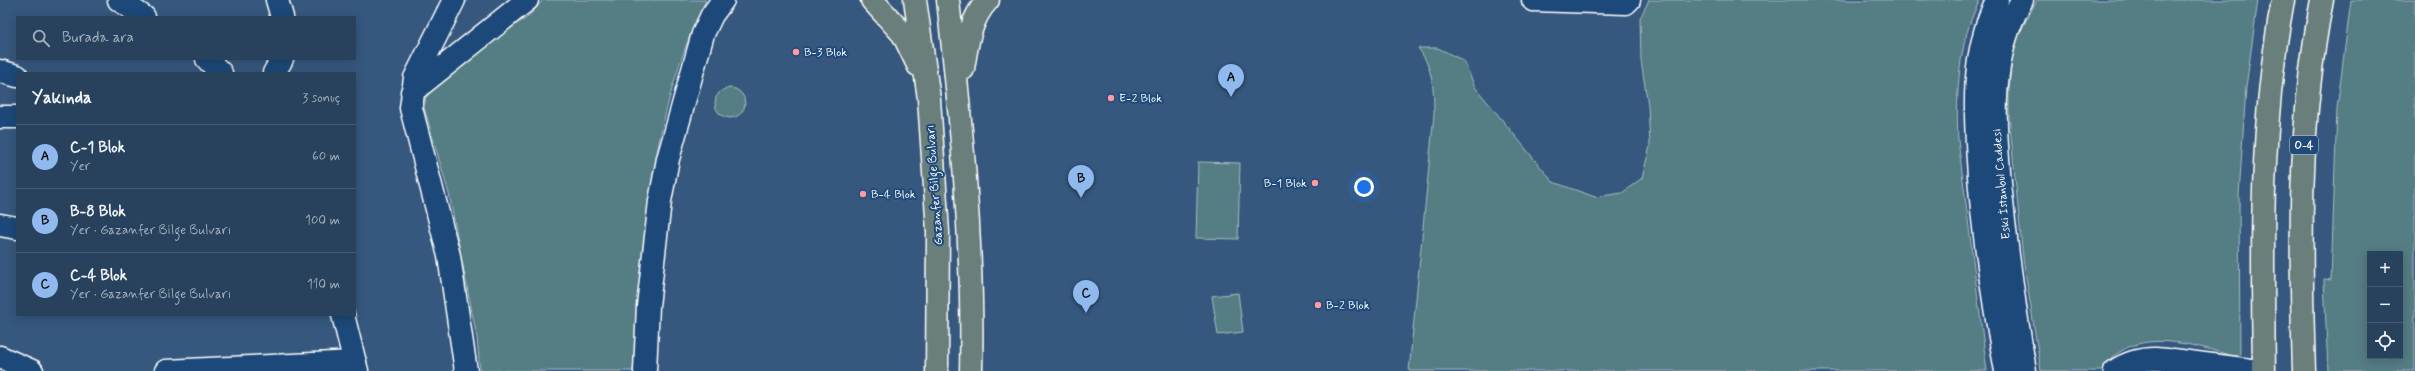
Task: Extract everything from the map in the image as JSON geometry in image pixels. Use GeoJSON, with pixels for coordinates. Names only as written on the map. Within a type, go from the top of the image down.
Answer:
{"type":"FeatureCollection","features":[{"type":"Feature","properties":{"kind":"main road"},"geometry":{"type":"LineString","coordinates":[[872,0],[903,34],[915,57],[929,99]]}},
{"type":"Feature","properties":{"kind":"main road","name":"Gazanfer Bilge Bulvarı"},"geometry":{"type":"LineString","coordinates":[[915,0],[929,99],[938,232],[937,371]]}},
{"type":"Feature","properties":{"kind":"main road"},"geometry":{"type":"LineString","coordinates":[[948,0],[965,160],[970,260],[971,371]]}},
{"type":"Feature","properties":{"kind":"main road"},"geometry":{"type":"LineString","coordinates":[[959,96],[968,38],[975,17],[988,0]]}},
{"type":"Feature","properties":{"kind":"main road"},"geometry":{"type":"LineString","coordinates":[[2264,371],[2262,280],[2263,198],[2270,104],[2283,0]]}},
{"type":"Feature","properties":{"kind":"main road","name":"O-4"},"geometry":{"type":"LineString","coordinates":[[2304,371],[2301,292],[2306,111],[2322,0]]}},
{"type":"Feature","properties":{"kind":"street"},"geometry":{"type":"LineString","coordinates":[[119,0],[143,16]]}},
{"type":"Feature","properties":{"kind":"street"},"geometry":{"type":"LineString","coordinates":[[277,0],[282,16]]}},
{"type":"Feature","properties":{"kind":"street"},"geometry":{"type":"LineString","coordinates":[[454,0],[421,65],[412,92],[413,119],[449,256],[466,371]]}},
{"type":"Feature","properties":{"kind":"street"},"geometry":{"type":"LineString","coordinates":[[412,92],[527,0]]}},
{"type":"Feature","properties":{"kind":"street"},"geometry":{"type":"LineString","coordinates":[[645,371],[653,254],[668,158],[703,34],[712,15],[723,0]]}},
{"type":"Feature","properties":{"kind":"street"},"geometry":{"type":"LineString","coordinates":[[1533,0],[1626,2],[1629,0]]}},
{"type":"Feature","properties":{"kind":"street","name":"Eski İstanbul Caddesi"},"geometry":{"type":"LineString","coordinates":[[1996,0],[1980,49],[1975,115],[1987,250],[2006,371]]}},
{"type":"Feature","properties":{"kind":"street","name":"Eski İstanbul Caddesi"},"geometry":{"type":"LineString","coordinates":[[2022,0],[2012,19],[2000,57],[1995,93],[2005,238],[2025,371]]}},
{"type":"Feature","properties":{"kind":"street"},"geometry":{"type":"LineString","coordinates":[[208,60],[220,72]]}},
{"type":"Feature","properties":{"kind":"street"},"geometry":{"type":"LineString","coordinates":[[275,72],[281,60]]}},
{"type":"Feature","properties":{"kind":"street"},"geometry":{"type":"LineString","coordinates":[[0,70],[16,76]]}},
{"type":"Feature","properties":{"kind":"street"},"geometry":{"type":"LineString","coordinates":[[0,117],[16,117]]}},
{"type":"Feature","properties":{"kind":"street"},"geometry":{"type":"LineString","coordinates":[[0,225],[16,228]]}},
{"type":"Feature","properties":{"kind":"street"},"geometry":{"type":"LineString","coordinates":[[166,371],[356,366],[343,316]]}},
{"type":"Feature","properties":{"kind":"street"},"geometry":{"type":"LineString","coordinates":[[0,357],[32,371]]}},
{"type":"Feature","properties":{"kind":"street"},"geometry":{"type":"LineString","coordinates":[[2162,358],[2182,363],[2196,371]]}},
{"type":"Feature","properties":{"kind":"street"},"geometry":{"type":"LineString","coordinates":[[2115,371],[2124,365],[2162,358],[2258,371]]}},
{"type":"Feature","properties":{"kind":"green space"},"geometry":{"type":"Polygon","coordinates":[[[543,0],[706,0],[687,42],[661,133],[645,230],[633,371],[480,371],[477,338],[449,194],[424,107],[426,97],[440,82],[508,28],[527,18],[543,0]]]}},
{"type":"Feature","properties":{"kind":"green space"},"geometry":{"type":"Polygon","coordinates":[[[1649,0],[1980,0],[1967,33],[1963,50],[1958,86],[1957,122],[1987,371],[1409,371],[1434,114],[1432,79],[1427,63],[1418,48],[1438,48],[1464,61],[1475,87],[1553,182],[1595,197],[1622,193],[1642,178],[1650,146],[1648,105],[1641,61],[1640,18],[1649,0]]]}},
{"type":"Feature","properties":{"kind":"green space"},"geometry":{"type":"Polygon","coordinates":[[[2037,0],[2258,0],[2246,87],[2239,195],[2240,358],[2185,344],[2147,342],[2130,347],[2114,356],[2102,371],[2041,371],[2023,258],[2009,116],[2009,89],[2012,59],[2019,34],[2037,0]]]}},
{"type":"Feature","properties":{"kind":"green space"},"geometry":{"type":"Polygon","coordinates":[[[2351,0],[2415,0],[2415,371],[2328,371],[2324,279],[2331,280],[2337,108],[2351,0]]]}},
{"type":"Feature","properties":{"kind":"green space"},"geometry":{"type":"Polygon","coordinates":[[[730,88],[741,92],[745,103],[741,114],[730,118],[719,114],[715,103],[719,92],[730,88]]]}},
{"type":"Feature","properties":{"kind":"green space"},"geometry":{"type":"Polygon","coordinates":[[[1198,162],[1240,163],[1238,239],[1196,238],[1198,162]]]}},
{"type":"Feature","properties":{"kind":"green space"},"geometry":{"type":"Polygon","coordinates":[[[1238,293],[1243,332],[1218,335],[1212,296],[1238,293]]]}},
{"type":"Feature","properties":{"kind":"place","name":"B-3 Blok"},"geometry":{"type":"Point","coordinates":[796,52]}},
{"type":"Feature","properties":{"kind":"place","name":"C-1 Blok"},"geometry":{"type":"Point","coordinates":[1231,97]}},
{"type":"Feature","properties":{"kind":"place","name":"E-2 Blok"},"geometry":{"type":"Point","coordinates":[1111,98]}},
{"type":"Feature","properties":{"kind":"place","name":"B-1 Blok"},"geometry":{"type":"Point","coordinates":[1315,183]}},
{"type":"Feature","properties":{"kind":"place","name":"B-4 Blok"},"geometry":{"type":"Point","coordinates":[863,194]}},
{"type":"Feature","properties":{"kind":"place","name":"B-8 Blok"},"geometry":{"type":"Point","coordinates":[1081,198]}},
{"type":"Feature","properties":{"kind":"place","name":"B-2 Blok"},"geometry":{"type":"Point","coordinates":[1318,305]}},
{"type":"Feature","properties":{"kind":"place","name":"C-4 Blok"},"geometry":{"type":"Point","coordinates":[1086,313]}}]}
